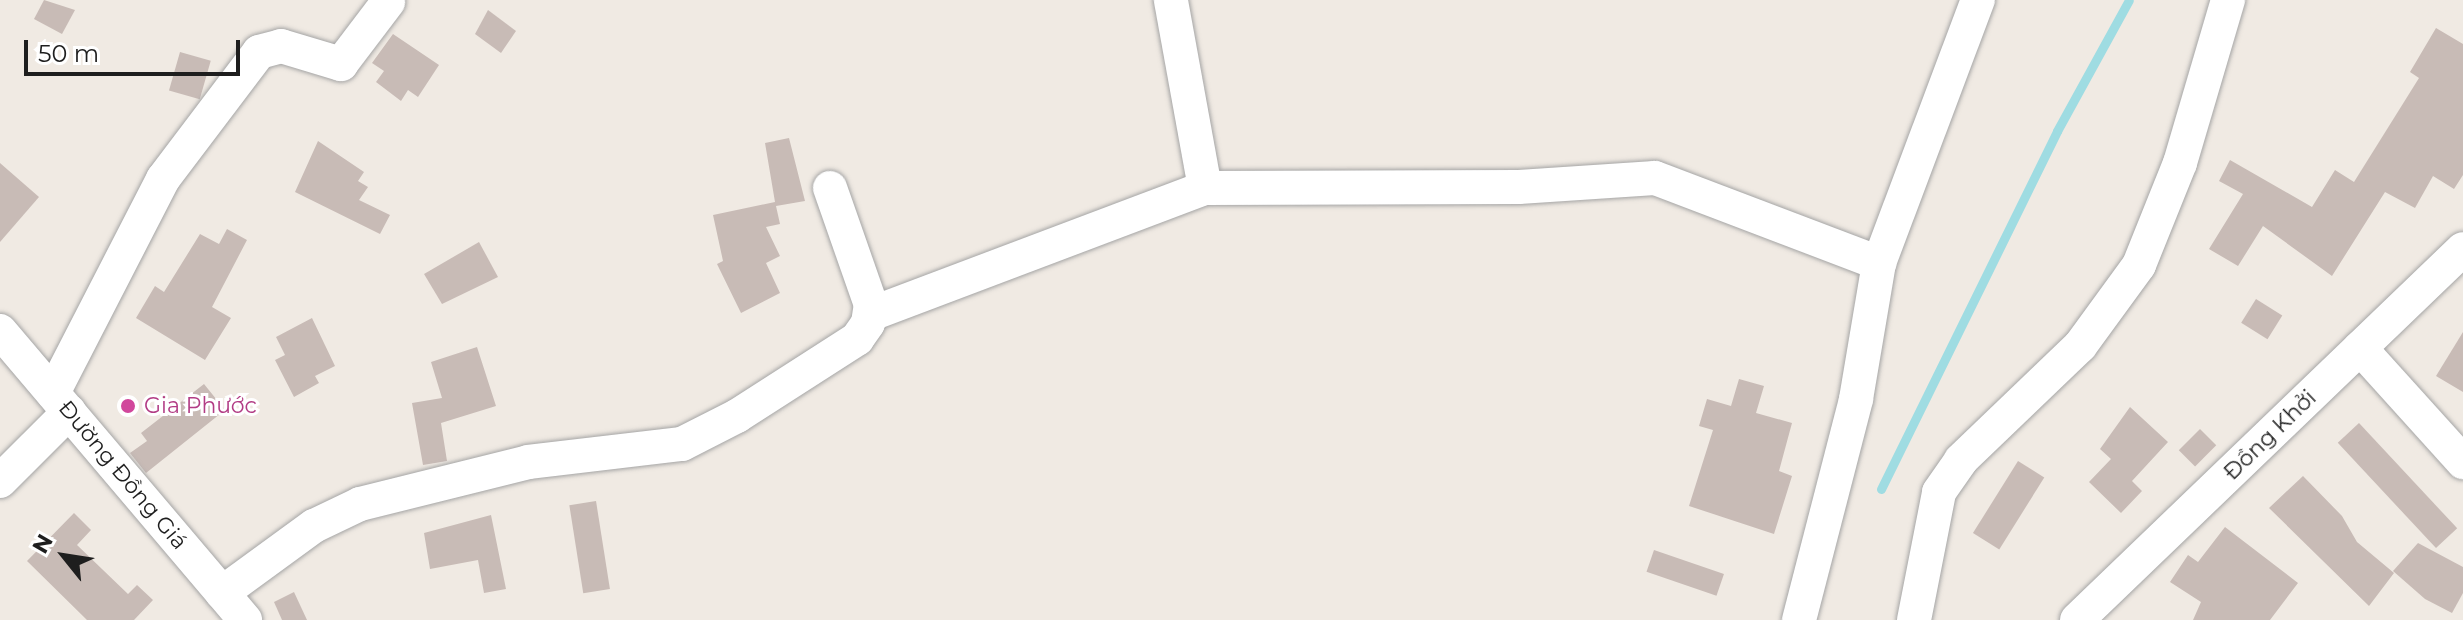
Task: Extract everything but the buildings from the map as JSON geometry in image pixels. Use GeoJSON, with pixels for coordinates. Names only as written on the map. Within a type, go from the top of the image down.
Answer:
{"type":"FeatureCollection","features":[{"type":"Feature","properties":{"kind":"street"},"geometry":{"type":"LineString","coordinates":[[1171,0],[1205,188]]}},
{"type":"Feature","properties":{"kind":"street"},"geometry":{"type":"LineString","coordinates":[[1799,620],[1856,399],[1879,263],[1978,0]]}},
{"type":"Feature","properties":{"kind":"street"},"geometry":{"type":"LineString","coordinates":[[1914,620],[1939,492],[1961,460],[2080,346],[2139,265],[2180,163],[2228,0]]}},
{"type":"Feature","properties":{"kind":"street"},"geometry":{"type":"LineString","coordinates":[[0,481],[61,403],[163,179],[259,52],[281,46],[341,64],[388,2]]}},
{"type":"Feature","properties":{"kind":"street"},"geometry":{"type":"LineString","coordinates":[[222,593],[314,526],[360,504],[486,470],[682,444],[737,416],[857,339],[871,314],[1205,188],[1504,187],[1655,178],[1879,263]]}},
{"type":"Feature","properties":{"kind":"street"},"geometry":{"type":"LineString","coordinates":[[830,188],[871,314]]}},
{"type":"Feature","properties":{"kind":"street","name":"Đồng Khởi"},"geometry":{"type":"LineString","coordinates":[[2077,620],[2463,249]]}},
{"type":"Feature","properties":{"kind":"street","name":"Đường Đồng Giá"},"geometry":{"type":"LineString","coordinates":[[0,331],[245,620]]}},
{"type":"Feature","properties":{"kind":"street"},"geometry":{"type":"LineString","coordinates":[[2360,348],[2463,462]]}},
{"type":"Feature","properties":{"kind":"waterway"},"geometry":{"type":"LineString","coordinates":[[1881,489],[2057,131],[2129,0]]}},
{"type":"Feature","properties":{"kind":"place","name":"Gia Phước"},"geometry":{"type":"Point","coordinates":[128,406]}}]}
